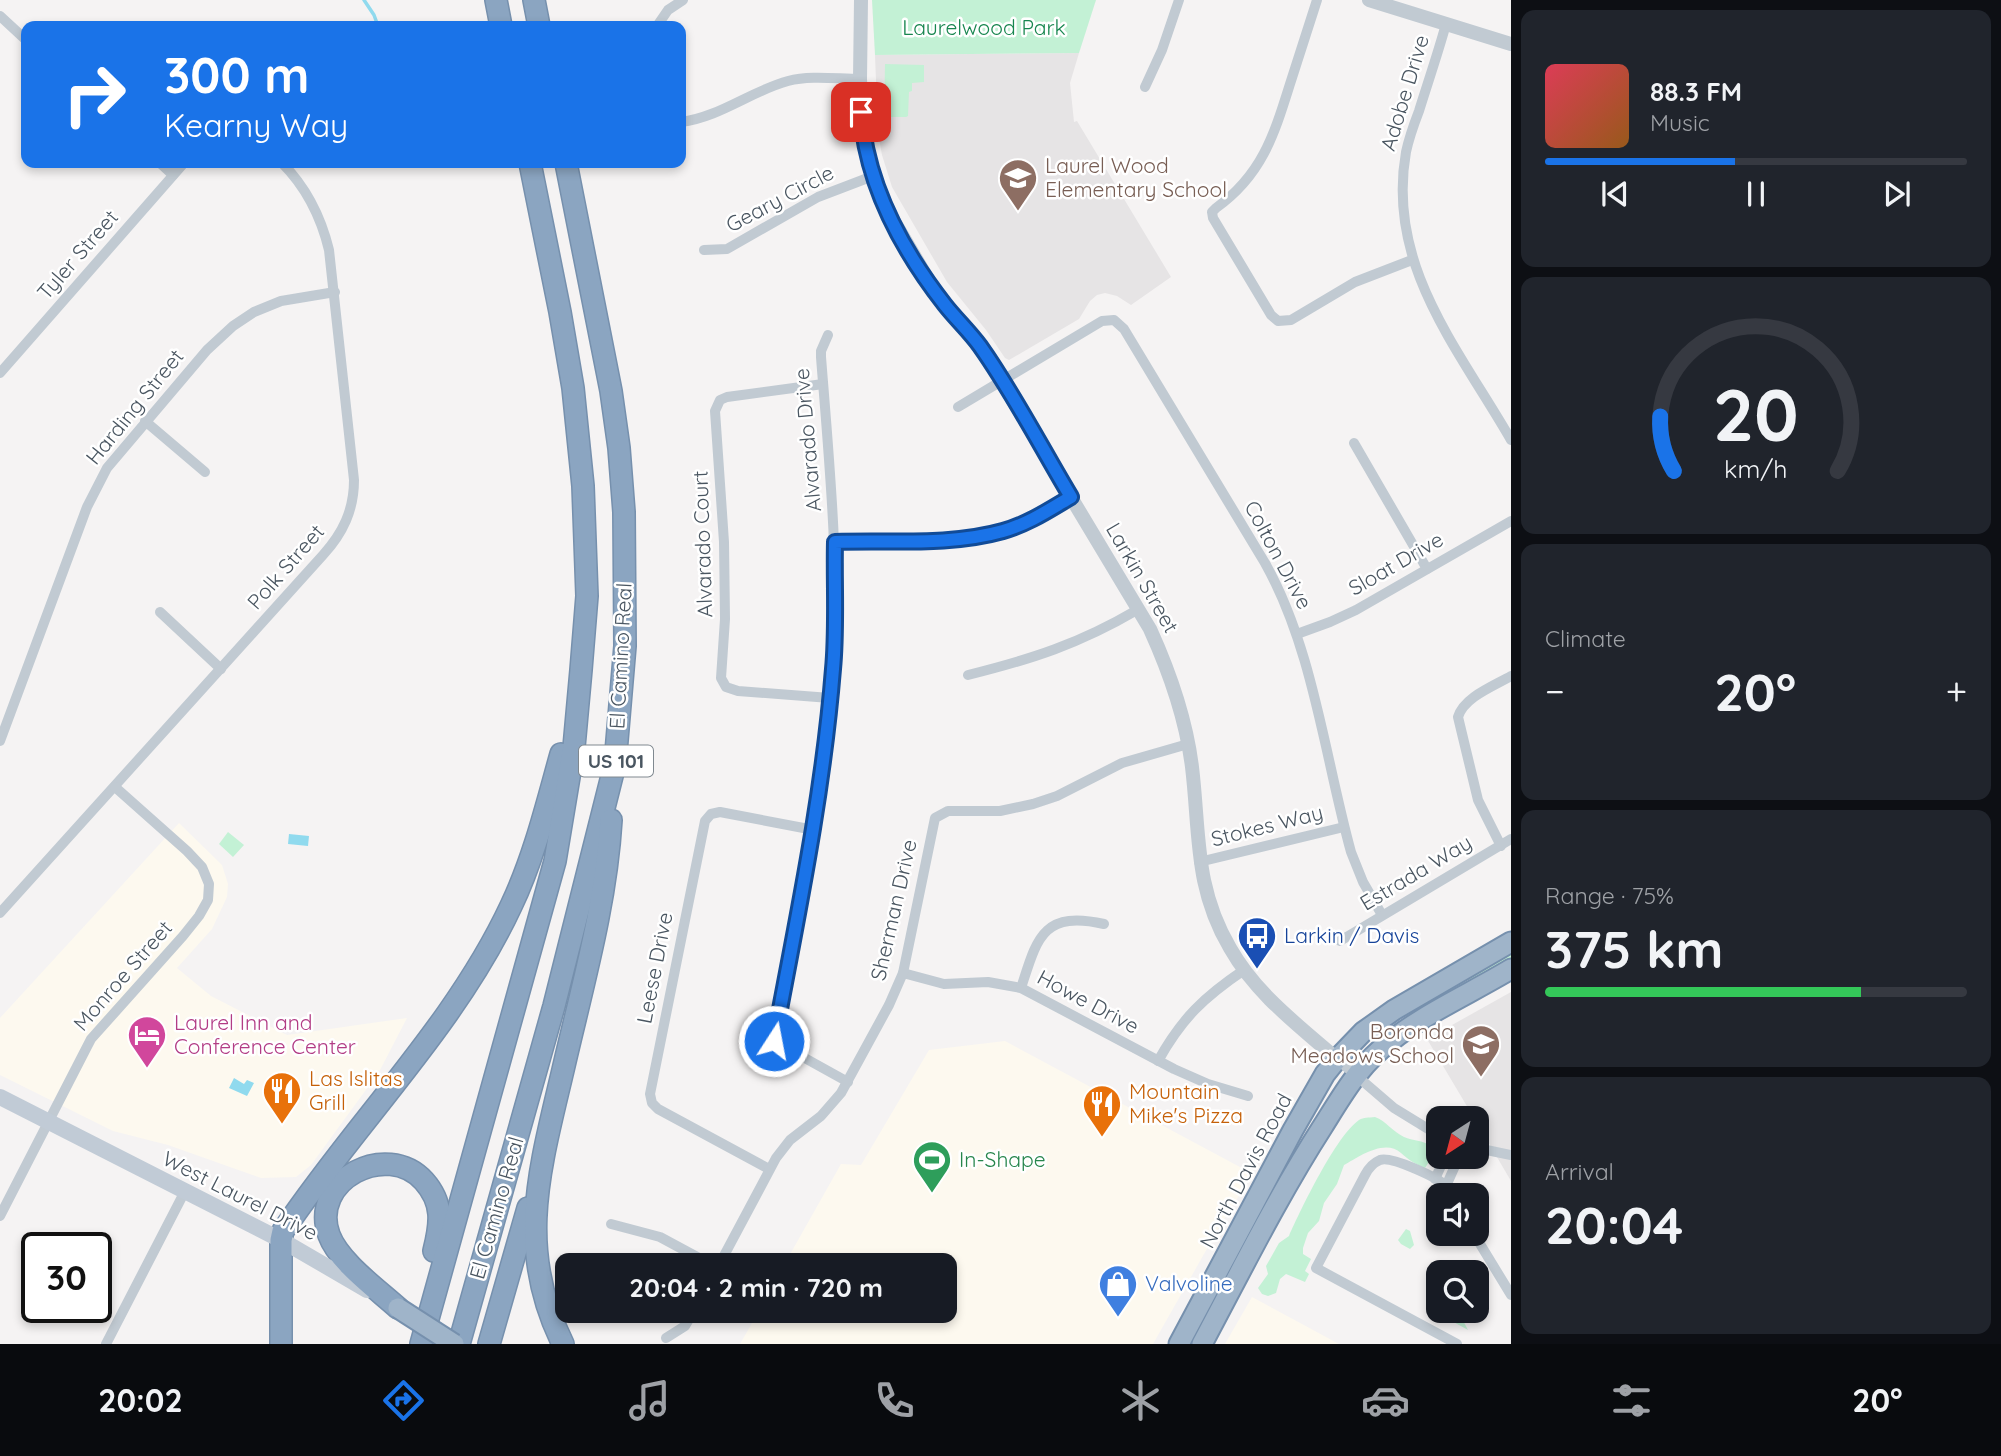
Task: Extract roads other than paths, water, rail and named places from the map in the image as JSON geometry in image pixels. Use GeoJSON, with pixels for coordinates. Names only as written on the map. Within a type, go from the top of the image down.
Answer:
{"type":"FeatureCollection","features":[{"type":"Feature","properties":{"kind":"highway"},"geometry":{"type":"LineString","coordinates":[[496,0],[500,21]]}},
{"type":"Feature","properties":{"kind":"highway"},"geometry":{"type":"LineString","coordinates":[[534,0],[538,21]]}},
{"type":"Feature","properties":{"kind":"highway","name":"El Camino Real"},"geometry":{"type":"LineString","coordinates":[[420,1344],[555,861],[574,747],[587,596],[581,461],[573,388],[531,168]]}},
{"type":"Feature","properties":{"kind":"highway","name":"El Camino Real"},"geometry":{"type":"LineString","coordinates":[[457,1344],[554,1006],[615,764],[625,646],[624,512],[620,447],[567,168]]}},
{"type":"Feature","properties":{"kind":"highway"},"geometry":{"type":"LineString","coordinates":[[281,1344],[283,1231],[471,978],[507,914],[550,794],[581,670]]}},
{"type":"Feature","properties":{"kind":"highway"},"geometry":{"type":"LineString","coordinates":[[563,1344],[540,1286],[535,1242],[537,1187],[605,885],[615,764]]}},
{"type":"Feature","properties":{"kind":"highway","name":"North Davis Road"},"geometry":{"type":"LineString","coordinates":[[1179,1344],[1293,1130],[1325,1074],[1337,1059],[1363,1032],[1394,1010],[1511,942]]}},
{"type":"Feature","properties":{"kind":"highway","name":"North Davis Road"},"geometry":{"type":"LineString","coordinates":[[1202,1344],[1305,1153],[1356,1076],[1380,1050],[1399,1035],[1511,969]]}},
{"type":"Feature","properties":{"kind":"highway"},"geometry":{"type":"LineString","coordinates":[[489,1344],[545,1149]]}},
{"type":"Feature","properties":{"kind":"highway"},"geometry":{"type":"LineString","coordinates":[[398,1308],[342,1256],[327,1227],[327,1208],[339,1185],[353,1172],[373,1164],[396,1164],[414,1172],[432,1190],[437,1201],[439,1224],[420,1344]]}},
{"type":"Feature","properties":{"kind":"highway","name":"West Laurel Drive"},"geometry":{"type":"LineString","coordinates":[[398,1308],[457,1344]]}},
{"type":"Feature","properties":{"kind":"main road","name":"West Laurel Drive"},"geometry":{"type":"LineString","coordinates":[[0,1097],[184,1193],[281,1240],[398,1308]]}},
{"type":"Feature","properties":{"kind":"street"},"geometry":{"type":"LineString","coordinates":[[660,21],[668,10],[683,0]]}},
{"type":"Feature","properties":{"kind":"street","name":"Larkin Street"},"geometry":{"type":"LineString","coordinates":[[861,0],[860,79],[863,138],[873,176],[885,206],[918,265],[946,306],[981,347],[1150,629],[1175,692],[1188,744],[1199,862],[1215,918],[1244,970],[1269,999],[1356,1076],[1405,1116],[1426,1128]]}},
{"type":"Feature","properties":{"kind":"street"},"geometry":{"type":"LineString","coordinates":[[1145,87],[1162,50],[1179,0]]}},
{"type":"Feature","properties":{"kind":"street"},"geometry":{"type":"LineString","coordinates":[[1317,0],[1265,155],[1245,183],[1212,212],[1213,218],[1271,315],[1278,321],[1291,320],[1355,282],[1412,260]]}},
{"type":"Feature","properties":{"kind":"street"},"geometry":{"type":"LineString","coordinates":[[1370,0],[1511,44]]}},
{"type":"Feature","properties":{"kind":"street"},"geometry":{"type":"LineString","coordinates":[[0,16],[21,35]]}},
{"type":"Feature","properties":{"kind":"street","name":"Adobe Drive"},"geometry":{"type":"LineString","coordinates":[[1446,24],[1407,147],[1403,170],[1403,209],[1412,260],[1427,297],[1511,440]]}},
{"type":"Feature","properties":{"kind":"street"},"geometry":{"type":"LineString","coordinates":[[686,121],[723,110],[786,81],[860,79]]}},
{"type":"Feature","properties":{"kind":"street"},"geometry":{"type":"LineString","coordinates":[[165,168],[173,175]]}},
{"type":"Feature","properties":{"kind":"street","name":"Tyler Street"},"geometry":{"type":"LineString","coordinates":[[0,373],[179,168]]}},
{"type":"Feature","properties":{"kind":"street","name":"Polk Street"},"geometry":{"type":"LineString","coordinates":[[0,913],[335,541],[349,515],[354,480],[329,250],[319,218],[302,187],[286,168]]}},
{"type":"Feature","properties":{"kind":"street","name":"Geary Circle"},"geometry":{"type":"LineString","coordinates":[[704,250],[722,250],[732,246],[818,197],[873,176]]}},
{"type":"Feature","properties":{"kind":"street","name":"Harding Street"},"geometry":{"type":"LineString","coordinates":[[0,741],[92,495],[107,468],[207,350],[240,321],[281,301],[335,292]]}},
{"type":"Feature","properties":{"kind":"street","name":"Colton Drive"},"geometry":{"type":"LineString","coordinates":[[1002,382],[1099,323],[1111,320],[1124,329],[1265,564],[1286,604],[1297,634],[1344,827],[1360,874],[1382,915]]}},
{"type":"Feature","properties":{"kind":"street","name":"Alvarado Drive"},"geometry":{"type":"LineString","coordinates":[[828,335],[821,351],[835,542],[831,698],[814,830],[774,1041],[848,1082]]}},
{"type":"Feature","properties":{"kind":"street"},"geometry":{"type":"LineString","coordinates":[[958,407],[1002,382]]}},
{"type":"Feature","properties":{"kind":"street","name":"Alvarado Court"},"geometry":{"type":"LineString","coordinates":[[823,384],[727,397],[720,400],[715,411],[724,542],[723,683],[738,691],[831,698]]}},
{"type":"Feature","properties":{"kind":"street"},"geometry":{"type":"LineString","coordinates":[[145,421],[205,472]]}},
{"type":"Feature","properties":{"kind":"street"},"geometry":{"type":"LineString","coordinates":[[1354,443],[1427,569]]}},
{"type":"Feature","properties":{"kind":"street"},"geometry":{"type":"LineString","coordinates":[[835,542],[980,536],[1023,524],[1071,497]]}},
{"type":"Feature","properties":{"kind":"street","name":"Sloat Drive"},"geometry":{"type":"LineString","coordinates":[[1297,634],[1344,616],[1511,521]]}},
{"type":"Feature","properties":{"kind":"street"},"geometry":{"type":"LineString","coordinates":[[968,675],[1058,650],[1097,633],[1137,610]]}},
{"type":"Feature","properties":{"kind":"street"},"geometry":{"type":"LineString","coordinates":[[160,612],[221,669]]}},
{"type":"Feature","properties":{"kind":"street"},"geometry":{"type":"LineString","coordinates":[[1506,843],[1478,800],[1458,717],[1469,701],[1511,676]]}},
{"type":"Feature","properties":{"kind":"street","name":"Sherman Drive"},"geometry":{"type":"LineString","coordinates":[[725,1253],[769,1169],[790,1140],[828,1109],[848,1082],[889,1006],[903,973],[933,824],[939,814],[948,811],[1000,811],[1033,804],[1057,796],[1133,759],[1188,744]]}},
{"type":"Feature","properties":{"kind":"street","name":"Monroe Street"},"geometry":{"type":"LineString","coordinates":[[0,1216],[93,1035],[183,936],[200,916],[208,900],[209,884],[202,867],[115,787]]}},
{"type":"Feature","properties":{"kind":"street","name":"Leese Drive"},"geometry":{"type":"LineString","coordinates":[[769,1169],[658,1110],[650,1094],[705,821],[711,814],[720,812],[814,830]]}},
{"type":"Feature","properties":{"kind":"street","name":"Stokes Way"},"geometry":{"type":"LineString","coordinates":[[1199,862],[1344,827]]}},
{"type":"Feature","properties":{"kind":"street","name":"Estrada Way"},"geometry":{"type":"LineString","coordinates":[[1340,941],[1506,843]]}},
{"type":"Feature","properties":{"kind":"street"},"geometry":{"type":"LineString","coordinates":[[1021,988],[1036,944],[1043,932],[1055,925],[1079,919],[1104,925]]}},
{"type":"Feature","properties":{"kind":"street"},"geometry":{"type":"LineString","coordinates":[[1158,1060],[1177,1028],[1193,1009],[1244,970]]}},
{"type":"Feature","properties":{"kind":"street","name":"Howe Drive"},"geometry":{"type":"LineString","coordinates":[[903,973],[944,984],[988,982],[1021,988],[1197,1079],[1248,1096]]}},
{"type":"Feature","properties":{"kind":"street"},"geometry":{"type":"LineString","coordinates":[[1489,1150],[1511,1155]]}},
{"type":"Feature","properties":{"kind":"street"},"geometry":{"type":"LineString","coordinates":[[1439,1183],[1393,1160],[1375,1163],[1364,1175],[1317,1268],[1457,1344]]}},
{"type":"Feature","properties":{"kind":"street"},"geometry":{"type":"LineString","coordinates":[[1435,1179],[1440,1169]]}},
{"type":"Feature","properties":{"kind":"street"},"geometry":{"type":"LineString","coordinates":[[106,1344],[184,1193]]}},
{"type":"Feature","properties":{"kind":"street"},"geometry":{"type":"LineString","coordinates":[[611,1224],[660,1237],[690,1253]]}},
{"type":"Feature","properties":{"kind":"street"},"geometry":{"type":"LineString","coordinates":[[1481,1246],[1511,1295]]}},
{"type":"Feature","properties":{"kind":"street"},"geometry":{"type":"LineString","coordinates":[[666,1338],[687,1323]]}},
{"type":"Feature","properties":{"kind":"water"},"geometry":{"type":"Polygon","coordinates":[[[289,834],[309,836],[308,846],[288,844],[289,834]]]}},
{"type":"Feature","properties":{"kind":"water"},"geometry":{"type":"Polygon","coordinates":[[[234,1078],[244,1084],[247,1080],[254,1083],[247,1096],[229,1088],[234,1078]]]}},
{"type":"Feature","properties":{"kind":"waterway"},"geometry":{"type":"LineString","coordinates":[[364,0],[376,21]]}},
{"type":"Feature","properties":{"kind":"place","name":"Laurel Wood Elementary School"},"geometry":{"type":"Point","coordinates":[1018,212]}},
{"type":"Feature","properties":{"kind":"place","name":"Larkin / Davis"},"geometry":{"type":"Point","coordinates":[1257,970]}},
{"type":"Feature","properties":{"kind":"place","name":"Laurel Inn and Conference Center"},"geometry":{"type":"Point","coordinates":[147,1069]}},
{"type":"Feature","properties":{"kind":"place","name":"Boronda Meadows School"},"geometry":{"type":"Point","coordinates":[1481,1078]}},
{"type":"Feature","properties":{"kind":"place","name":"Las Islitas Grill"},"geometry":{"type":"Point","coordinates":[282,1125]}},
{"type":"Feature","properties":{"kind":"place","name":"Mountain Mike's Pizza"},"geometry":{"type":"Point","coordinates":[1102,1138]}},
{"type":"Feature","properties":{"kind":"place","name":"In-Shape"},"geometry":{"type":"Point","coordinates":[932,1194]}},
{"type":"Feature","properties":{"kind":"place","name":"Valvoline"},"geometry":{"type":"Point","coordinates":[1118,1318]}},
{"type":"Feature","properties":{"kind":"park label","name":"Laurelwood Park"},"geometry":{"type":"Point","coordinates":[984,28]}}]}
